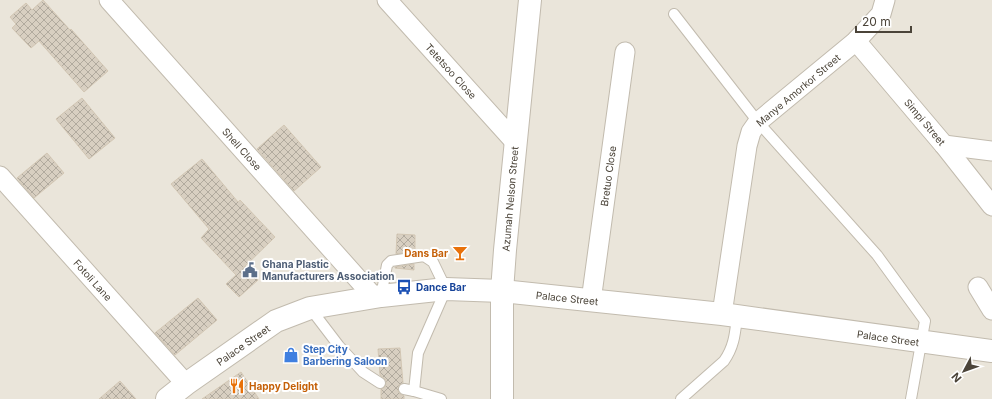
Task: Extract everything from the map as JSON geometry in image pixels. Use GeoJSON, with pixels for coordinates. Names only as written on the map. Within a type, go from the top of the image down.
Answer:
{"type":"FeatureCollection","features":[{"type":"Feature","properties":{"kind":"street","name":"Shell Close"},"geometry":{"type":"LineString","coordinates":[[109,0],[378,297]]}},
{"type":"Feature","properties":{"kind":"street","name":"Tetetsoo Close"},"geometry":{"type":"LineString","coordinates":[[387,0],[515,142]]}},
{"type":"Feature","properties":{"kind":"street","name":"Azumah Nelson Street"},"geometry":{"type":"LineString","coordinates":[[502,399],[502,291],[515,142],[530,0]]}},
{"type":"Feature","properties":{"kind":"street","name":"Manye Amorkor Street"},"geometry":{"type":"LineString","coordinates":[[730,315],[747,146],[751,132],[758,122],[856,41],[881,14],[885,0]]}},
{"type":"Feature","properties":{"kind":"street","name":"Simpi Street"},"geometry":{"type":"LineString","coordinates":[[856,41],[944,145],[992,206]]}},
{"type":"Feature","properties":{"kind":"street","name":"Bretuo Close"},"geometry":{"type":"LineString","coordinates":[[591,301],[625,52]]}},
{"type":"Feature","properties":{"kind":"street"},"geometry":{"type":"LineString","coordinates":[[944,145],[992,151]]}},
{"type":"Feature","properties":{"kind":"street","name":"Fotoli Lane"},"geometry":{"type":"LineString","coordinates":[[0,176],[186,384]]}},
{"type":"Feature","properties":{"kind":"street"},"geometry":{"type":"LineString","coordinates":[[978,287],[992,310]]}},
{"type":"Feature","properties":{"kind":"street","name":"Palace Street"},"geometry":{"type":"LineString","coordinates":[[167,399],[186,384],[276,322],[310,308],[378,297],[446,289],[502,291],[730,315],[992,352]]}},
{"type":"Feature","properties":{"kind":"lane"},"geometry":{"type":"LineString","coordinates":[[674,14],[758,122],[877,255],[925,321],[920,342],[911,399]]}},
{"type":"Feature","properties":{"kind":"lane"},"geometry":{"type":"LineString","coordinates":[[378,297],[387,265],[391,261],[424,256],[433,262],[446,289],[418,353],[414,391]]}},
{"type":"Feature","properties":{"kind":"lane"},"geometry":{"type":"LineString","coordinates":[[310,308],[339,346],[363,372],[380,383]]}},
{"type":"Feature","properties":{"kind":"lane"},"geometry":{"type":"LineString","coordinates":[[681,399],[724,361],[734,340],[730,315]]}},
{"type":"Feature","properties":{"kind":"lane"},"geometry":{"type":"LineString","coordinates":[[404,389],[441,399]]}},
{"type":"Feature","properties":{"kind":"shaded area"},"geometry":{"type":"Polygon","coordinates":[[[0,0],[992,0],[992,399],[0,399],[0,0]]]}},
{"type":"Feature","properties":{"kind":"building"},"geometry":{"type":"Polygon","coordinates":[[[43,0],[108,71],[84,92],[39,41],[31,48],[12,28],[16,24],[10,17],[26,3],[32,10],[43,0]]]}},
{"type":"Feature","properties":{"kind":"building"},"geometry":{"type":"Polygon","coordinates":[[[82,98],[115,138],[89,159],[56,119],[82,98]]]}},
{"type":"Feature","properties":{"kind":"building"},"geometry":{"type":"Polygon","coordinates":[[[284,125],[321,167],[294,191],[257,149],[284,125]]]}},
{"type":"Feature","properties":{"kind":"building"},"geometry":{"type":"Polygon","coordinates":[[[47,153],[64,173],[34,198],[17,178],[47,153]]]}},
{"type":"Feature","properties":{"kind":"building"},"geometry":{"type":"Polygon","coordinates":[[[202,159],[238,202],[240,200],[275,237],[245,266],[258,280],[239,297],[226,284],[236,275],[201,238],[209,229],[171,184],[202,159]]]}},
{"type":"Feature","properties":{"kind":"building"},"geometry":{"type":"Polygon","coordinates":[[[397,234],[415,235],[415,251],[396,254],[397,234]]]}},
{"type":"Feature","properties":{"kind":"building"},"geometry":{"type":"Polygon","coordinates":[[[414,264],[414,270],[395,268],[395,267],[414,264]]]}},
{"type":"Feature","properties":{"kind":"building"},"geometry":{"type":"Polygon","coordinates":[[[198,298],[217,320],[175,355],[155,333],[198,298]]]}},
{"type":"Feature","properties":{"kind":"building"},"geometry":{"type":"Polygon","coordinates":[[[400,348],[403,383],[399,385],[398,391],[404,396],[404,399],[381,399],[381,389],[385,387],[386,380],[380,375],[378,349],[400,348]]]}},
{"type":"Feature","properties":{"kind":"building"},"geometry":{"type":"Polygon","coordinates":[[[241,372],[259,399],[202,399],[241,372]]]}},
{"type":"Feature","properties":{"kind":"building"},"geometry":{"type":"Polygon","coordinates":[[[120,381],[136,399],[99,399],[120,381]]]}},
{"type":"Feature","properties":{"kind":"place","name":"Dans Bar"},"geometry":{"type":"Point","coordinates":[460,253]}},
{"type":"Feature","properties":{"kind":"place","name":"Ghana Plastic Manufacturers Association"},"geometry":{"type":"Point","coordinates":[250,270]}},
{"type":"Feature","properties":{"kind":"place","name":"Dance Bar"},"geometry":{"type":"Point","coordinates":[404,287]}},
{"type":"Feature","properties":{"kind":"place","name":"Step City Barbering Saloon"},"geometry":{"type":"Point","coordinates":[291,355]}},
{"type":"Feature","properties":{"kind":"place","name":"Happy Delight"},"geometry":{"type":"Point","coordinates":[237,386]}}]}
